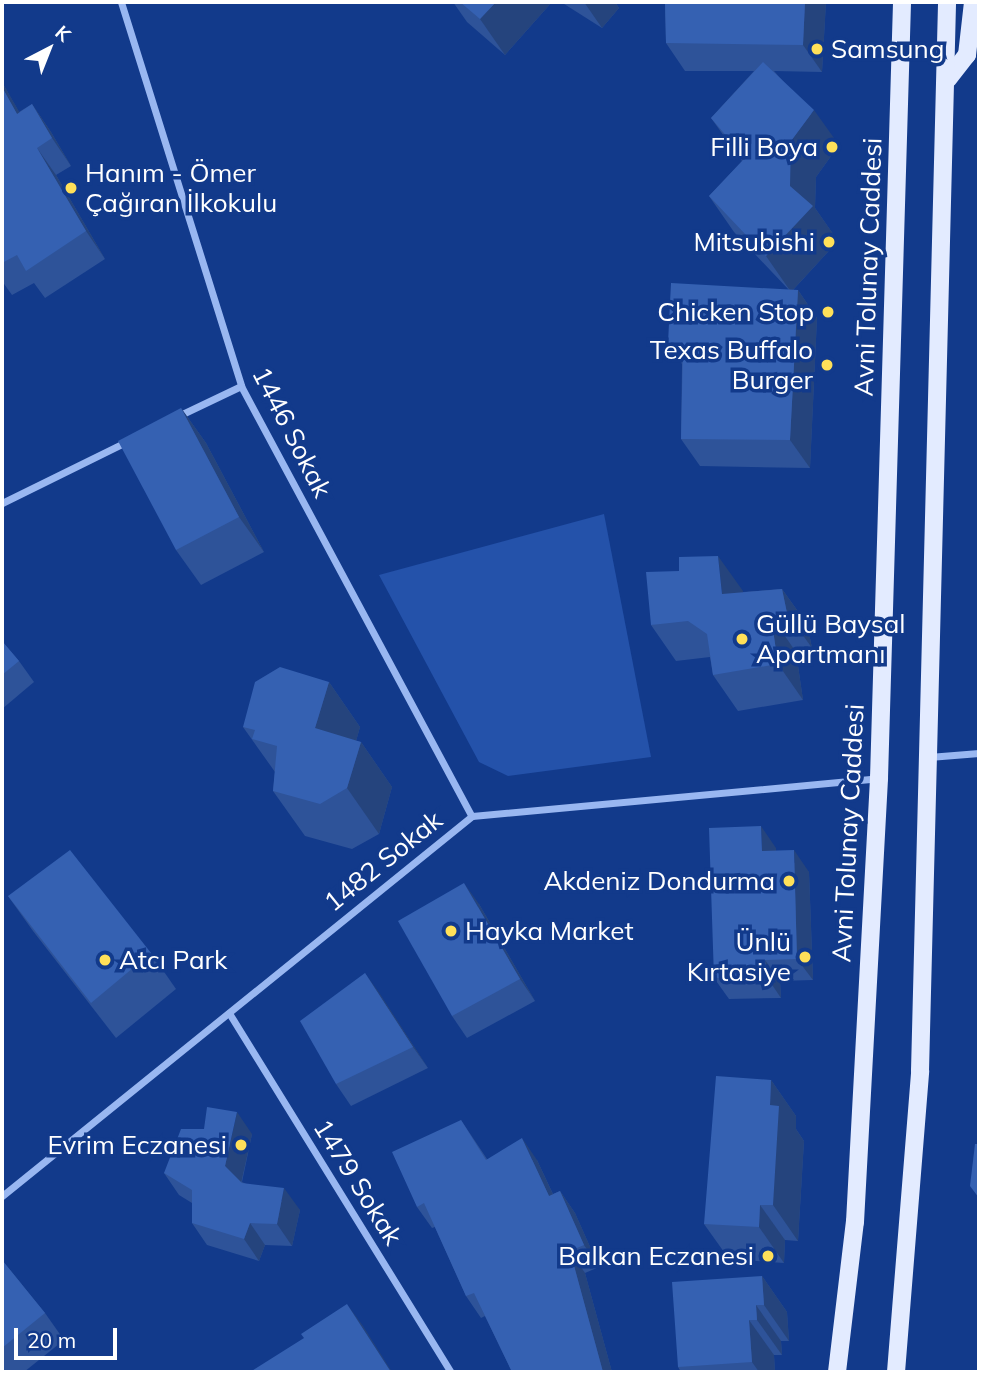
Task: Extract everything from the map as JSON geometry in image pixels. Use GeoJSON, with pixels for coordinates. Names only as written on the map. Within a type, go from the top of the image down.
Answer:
{"type":"FeatureCollection","features":[{"type":"Feature","properties":{"kind":"main road","name":"Avni Tolunay Caddesi"},"geometry":{"type":"LineString","coordinates":[[837,1372],[855,1222],[879,778],[902,2]]}},
{"type":"Feature","properties":{"kind":"main road"},"geometry":{"type":"LineString","coordinates":[[896,1372],[920,1071],[928,757],[930,529],[948,79],[947,2]]}},
{"type":"Feature","properties":{"kind":"main road"},"geometry":{"type":"LineString","coordinates":[[948,79],[967,55],[973,2]]}},
{"type":"Feature","properties":{"kind":"street","name":"1446 Sokak"},"geometry":{"type":"LineString","coordinates":[[121,2],[242,386],[472,816]]}},
{"type":"Feature","properties":{"kind":"street"},"geometry":{"type":"LineString","coordinates":[[164,423],[242,386]]}},
{"type":"Feature","properties":{"kind":"street"},"geometry":{"type":"LineString","coordinates":[[2,503],[139,435]]}},
{"type":"Feature","properties":{"kind":"street"},"geometry":{"type":"LineString","coordinates":[[928,757],[979,753]]}},
{"type":"Feature","properties":{"kind":"street","name":"1482 Sokak"},"geometry":{"type":"LineString","coordinates":[[2,1196],[472,816],[879,778]]}},
{"type":"Feature","properties":{"kind":"street","name":"1479 Sokak"},"geometry":{"type":"LineString","coordinates":[[229,1013],[451,1372]]}},
{"type":"Feature","properties":{"kind":"shaded area"},"geometry":{"type":"Polygon","coordinates":[[[604,514],[651,757],[508,776],[479,762],[379,575],[604,514]]]}},
{"type":"Feature","properties":{"kind":"building"},"geometry":{"type":"Polygon","coordinates":[[[460,2],[496,2],[480,19],[460,2]]]}},
{"type":"Feature","properties":{"kind":"building"},"geometry":{"type":"Polygon","coordinates":[[[665,2],[805,2],[803,45],[666,43],[665,2]]]}},
{"type":"Feature","properties":{"kind":"building"},"geometry":{"type":"Polygon","coordinates":[[[763,62],[814,110],[791,141],[790,186],[813,206],[766,256],[709,196],[745,158],[711,118],[763,62]]]}},
{"type":"Feature","properties":{"kind":"building"},"geometry":{"type":"Polygon","coordinates":[[[2,87],[17,114],[32,104],[52,138],[37,148],[86,231],[26,271],[17,255],[2,263],[2,87]]]}},
{"type":"Feature","properties":{"kind":"building"},"geometry":{"type":"Polygon","coordinates":[[[671,283],[798,290],[790,440],[681,439],[683,344],[668,343],[671,283]]]}},
{"type":"Feature","properties":{"kind":"building"},"geometry":{"type":"Polygon","coordinates":[[[181,408],[239,517],[176,550],[118,441],[181,408]]]}},
{"type":"Feature","properties":{"kind":"building"},"geometry":{"type":"Polygon","coordinates":[[[718,556],[722,594],[782,589],[787,613],[771,616],[778,664],[713,675],[707,634],[688,621],[651,625],[646,572],[679,571],[679,557],[718,556]]]}},
{"type":"Feature","properties":{"kind":"building"},"geometry":{"type":"Polygon","coordinates":[[[2,641],[19,661],[2,675],[2,641]]]}},
{"type":"Feature","properties":{"kind":"building"},"geometry":{"type":"Polygon","coordinates":[[[280,667],[329,682],[315,728],[361,742],[347,788],[320,804],[273,791],[277,746],[252,739],[255,730],[243,727],[255,682],[280,667]]]}},
{"type":"Feature","properties":{"kind":"building"},"geometry":{"type":"Polygon","coordinates":[[[761,826],[762,851],[794,850],[797,959],[765,960],[766,976],[714,978],[709,828],[761,826]]]}},
{"type":"Feature","properties":{"kind":"building","name":"Atcı Park"},"geometry":{"type":"Polygon","coordinates":[[[70,850],[151,953],[91,1003],[8,896],[70,850]]]}},
{"type":"Feature","properties":{"kind":"building"},"geometry":{"type":"Polygon","coordinates":[[[464,883],[520,979],[452,1016],[398,921],[464,883]]]}},
{"type":"Feature","properties":{"kind":"building"},"geometry":{"type":"Polygon","coordinates":[[[365,973],[413,1047],[336,1084],[300,1021],[365,973]]]}},
{"type":"Feature","properties":{"kind":"building"},"geometry":{"type":"Polygon","coordinates":[[[716,1076],[771,1080],[770,1105],[779,1106],[773,1205],[760,1205],[759,1227],[704,1224],[716,1076]]]}},
{"type":"Feature","properties":{"kind":"building"},"geometry":{"type":"Polygon","coordinates":[[[207,1107],[237,1112],[225,1166],[242,1183],[284,1188],[277,1224],[250,1223],[244,1239],[192,1223],[192,1190],[164,1173],[181,1129],[204,1129],[207,1107]]]}},
{"type":"Feature","properties":{"kind":"building"},"geometry":{"type":"Polygon","coordinates":[[[461,1120],[486,1160],[522,1138],[549,1196],[560,1191],[584,1245],[570,1251],[603,1372],[512,1372],[474,1293],[466,1296],[424,1203],[417,1207],[392,1152],[461,1120]]]}},
{"type":"Feature","properties":{"kind":"building"},"geometry":{"type":"Polygon","coordinates":[[[975,1144],[979,1144],[979,1198],[970,1186],[975,1144]]]}},
{"type":"Feature","properties":{"kind":"building"},"geometry":{"type":"Polygon","coordinates":[[[2,1260],[45,1313],[2,1348],[2,1260]]]}},
{"type":"Feature","properties":{"kind":"building"},"geometry":{"type":"Polygon","coordinates":[[[762,1276],[764,1305],[756,1305],[757,1320],[749,1320],[752,1362],[678,1367],[672,1282],[762,1276]]]}},
{"type":"Feature","properties":{"kind":"building"},"geometry":{"type":"Polygon","coordinates":[[[347,1304],[391,1372],[250,1372],[304,1338],[301,1334],[347,1304]]]}},
{"type":"Feature","properties":{"kind":"place","name":"Samsung"},"geometry":{"type":"Point","coordinates":[817,49]}},
{"type":"Feature","properties":{"kind":"place","name":"Filli Boya"},"geometry":{"type":"Point","coordinates":[832,147]}},
{"type":"Feature","properties":{"kind":"place","name":"Hanım - Ömer Çağıran İlkokulu"},"geometry":{"type":"Point","coordinates":[71,188]}},
{"type":"Feature","properties":{"kind":"place","name":"Mitsubishi"},"geometry":{"type":"Point","coordinates":[829,242]}},
{"type":"Feature","properties":{"kind":"place","name":"Chicken Stop"},"geometry":{"type":"Point","coordinates":[828,312]}},
{"type":"Feature","properties":{"kind":"place","name":"Texas Buffalo Burger"},"geometry":{"type":"Point","coordinates":[827,365]}},
{"type":"Feature","properties":{"kind":"place","name":"Güllü Baysal Apartmanı"},"geometry":{"type":"Point","coordinates":[742,639]}},
{"type":"Feature","properties":{"kind":"place","name":"Akdeniz Dondurma"},"geometry":{"type":"Point","coordinates":[789,881]}},
{"type":"Feature","properties":{"kind":"place","name":"Hayka Market"},"geometry":{"type":"Point","coordinates":[451,931]}},
{"type":"Feature","properties":{"kind":"place","name":"Ünlü Kırtasiye"},"geometry":{"type":"Point","coordinates":[805,957]}},
{"type":"Feature","properties":{"kind":"place","name":"Atcı Park"},"geometry":{"type":"Point","coordinates":[105,960]}},
{"type":"Feature","properties":{"kind":"place","name":"Evrim Eczanesi"},"geometry":{"type":"Point","coordinates":[241,1145]}},
{"type":"Feature","properties":{"kind":"place","name":"Balkan Eczanesi"},"geometry":{"type":"Point","coordinates":[768,1256]}}]}
